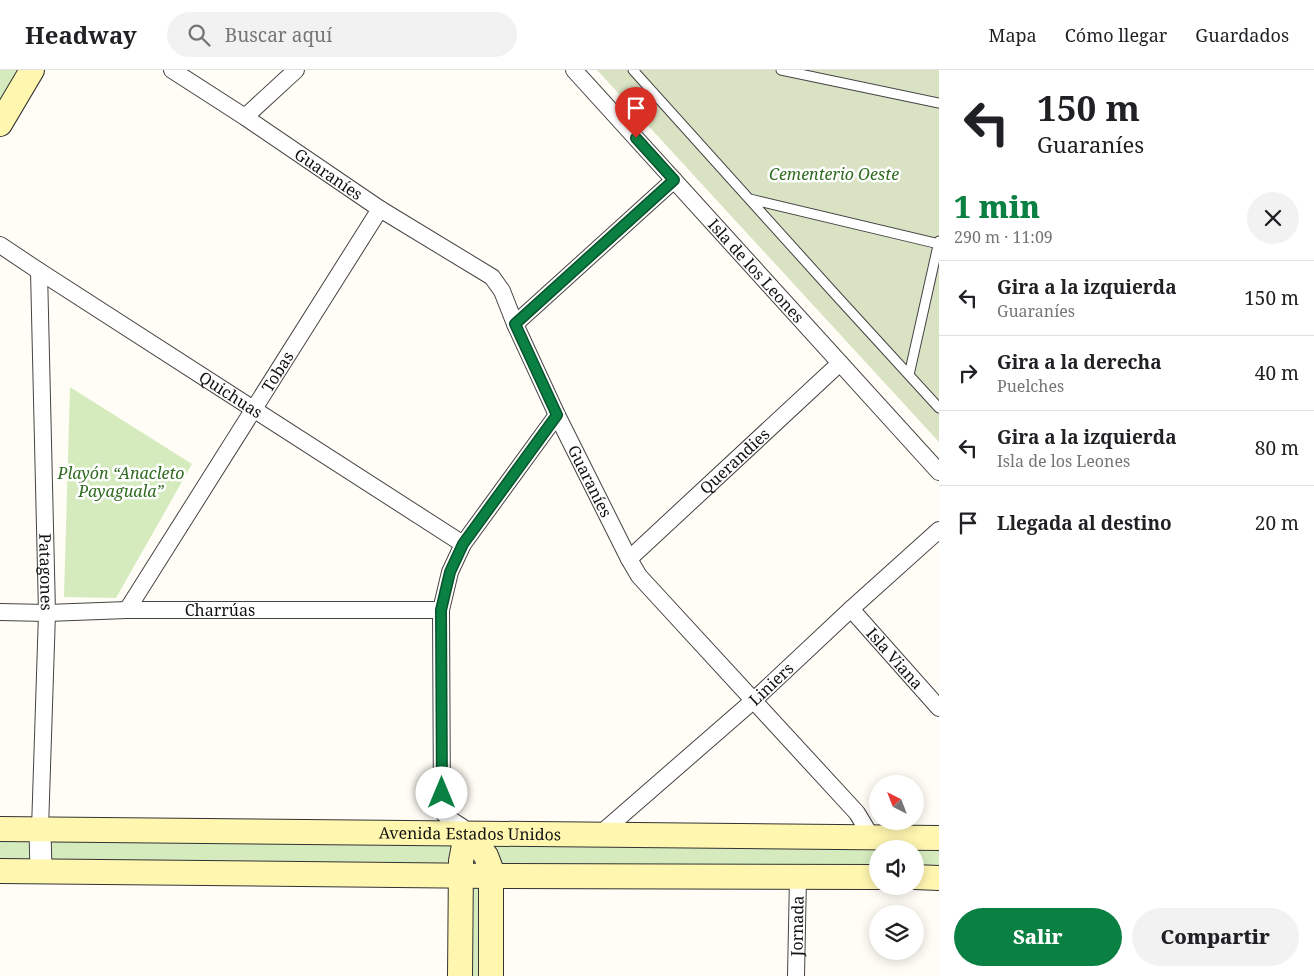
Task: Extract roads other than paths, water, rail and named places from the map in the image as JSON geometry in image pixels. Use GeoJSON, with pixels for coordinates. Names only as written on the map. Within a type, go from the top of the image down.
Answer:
{"type":"FeatureCollection","features":[{"type":"Feature","properties":{"kind":"main road"},"geometry":{"type":"LineString","coordinates":[[0,124],[32,70]]}},
{"type":"Feature","properties":{"kind":"main road","name":"Avenida Estados Unidos"},"geometry":{"type":"LineString","coordinates":[[0,829],[939,838]]}},
{"type":"Feature","properties":{"kind":"main road"},"geometry":{"type":"LineString","coordinates":[[460,976],[461,861],[463,845],[470,834],[486,856],[491,869],[491,976]]}},
{"type":"Feature","properties":{"kind":"main road"},"geometry":{"type":"LineString","coordinates":[[0,871],[492,876],[869,877]]}},
{"type":"Feature","properties":{"kind":"main road"},"geometry":{"type":"LineString","coordinates":[[924,878],[939,878]]}},
{"type":"Feature","properties":{"kind":"street","name":"Guaraníes"},"geometry":{"type":"LineString","coordinates":[[172,70],[380,209],[492,277],[502,291],[557,415],[639,576],[857,813],[872,838]]}},
{"type":"Feature","properties":{"kind":"street"},"geometry":{"type":"LineString","coordinates":[[244,117],[296,70]]}},
{"type":"Feature","properties":{"kind":"street","name":"Isla de los Leones"},"geometry":{"type":"LineString","coordinates":[[574,70],[939,472]]}},
{"type":"Feature","properties":{"kind":"street"},"geometry":{"type":"LineString","coordinates":[[515,324],[674,180]]}},
{"type":"Feature","properties":{"kind":"street","name":"Tobas"},"geometry":{"type":"LineString","coordinates":[[127,610],[380,209]]}},
{"type":"Feature","properties":{"kind":"street","name":"Quichuas"},"geometry":{"type":"LineString","coordinates":[[0,245],[39,272],[463,544]]}},
{"type":"Feature","properties":{"kind":"street","name":"Patagones"},"geometry":{"type":"LineString","coordinates":[[39,272],[46,613],[40,872]]}},
{"type":"Feature","properties":{"kind":"street","name":"Querandies"},"geometry":{"type":"LineString","coordinates":[[629,559],[840,363]]}},
{"type":"Feature","properties":{"kind":"street"},"geometry":{"type":"LineString","coordinates":[[470,834],[465,828],[448,818],[442,811],[441,610],[450,572],[463,544],[557,415]]}},
{"type":"Feature","properties":{"kind":"street","name":"Liniers"},"geometry":{"type":"LineString","coordinates":[[599,835],[754,700],[939,530]]}},
{"type":"Feature","properties":{"kind":"street","name":"Isla Viana"},"geometry":{"type":"LineString","coordinates":[[851,609],[939,708]]}},
{"type":"Feature","properties":{"kind":"street","name":"Charrúas"},"geometry":{"type":"LineString","coordinates":[[0,612],[441,610]]}},
{"type":"Feature","properties":{"kind":"street","name":"Jornada"},"geometry":{"type":"LineString","coordinates":[[796,976],[798,877]]}},
{"type":"Feature","properties":{"kind":"lane"},"geometry":{"type":"LineString","coordinates":[[633,70],[939,408]]}},
{"type":"Feature","properties":{"kind":"lane"},"geometry":{"type":"LineString","coordinates":[[780,70],[939,103]]}},
{"type":"Feature","properties":{"kind":"lane"},"geometry":{"type":"LineString","coordinates":[[750,199],[939,243],[909,375]]}},
{"type":"Feature","properties":{"kind":"park label","name":"Cementerio Oeste"},"geometry":{"type":"Point","coordinates":[834,174]}},
{"type":"Feature","properties":{"kind":"park label","name":"Playón “Anacleto Payaguala”"},"geometry":{"type":"Point","coordinates":[121,482]}}]}
